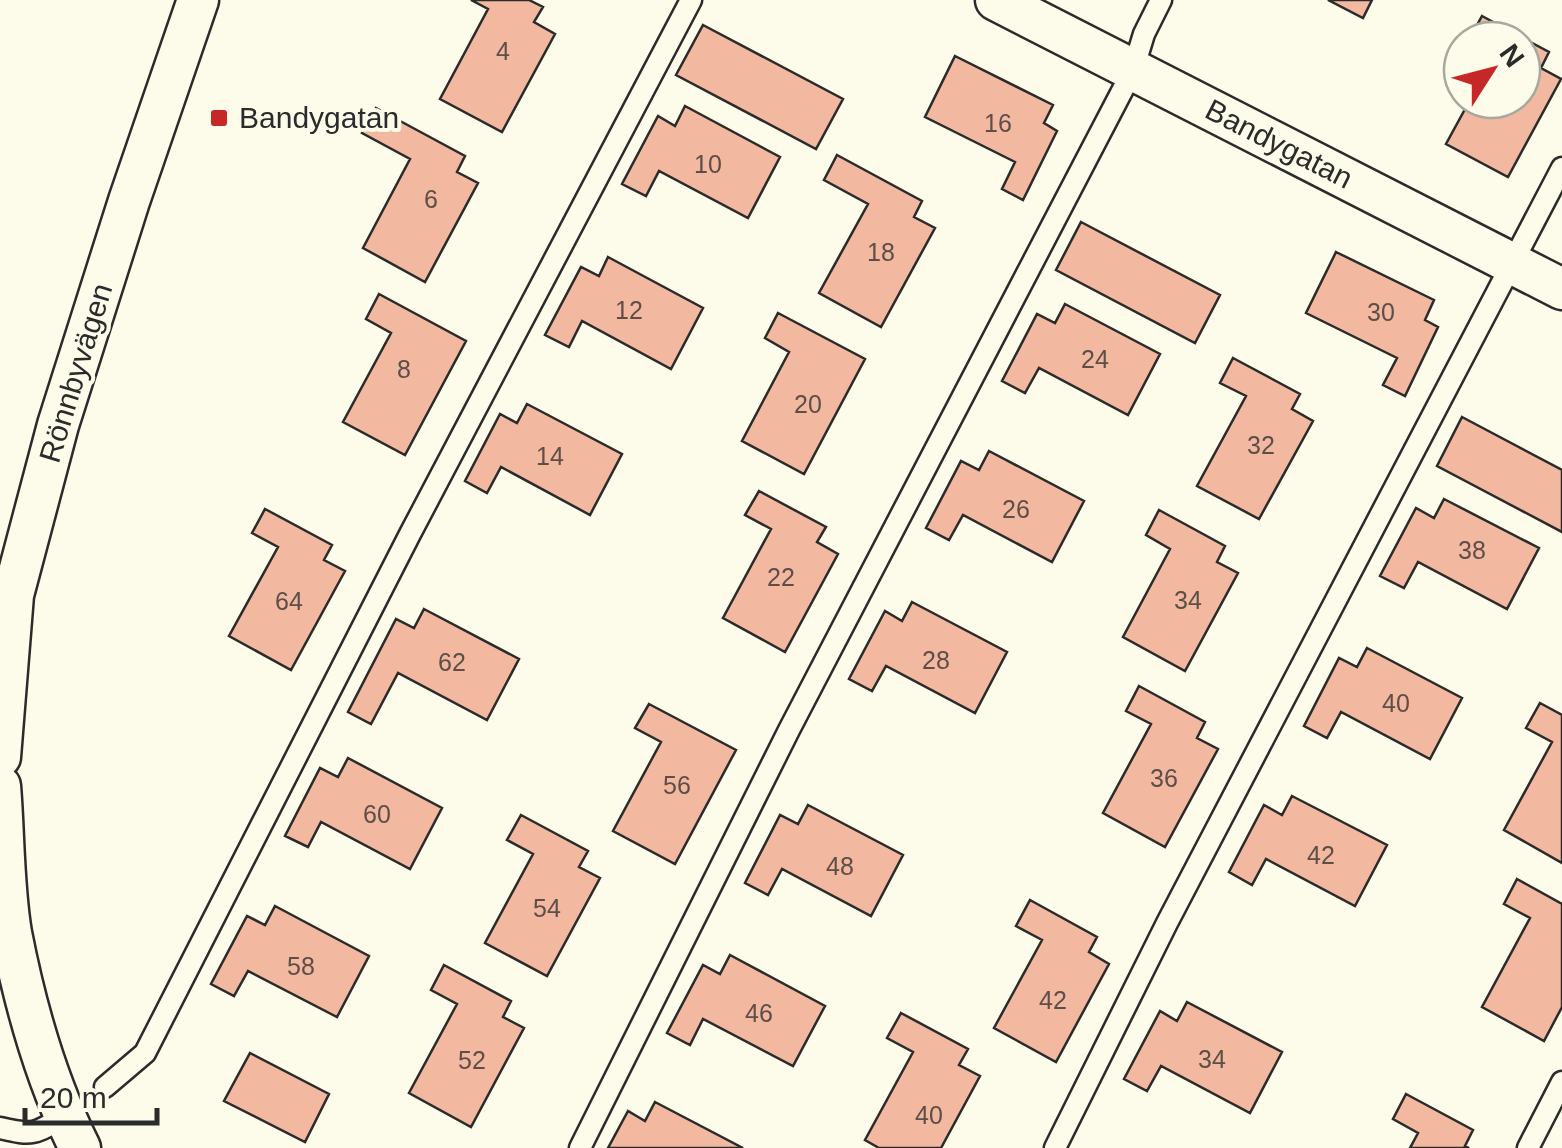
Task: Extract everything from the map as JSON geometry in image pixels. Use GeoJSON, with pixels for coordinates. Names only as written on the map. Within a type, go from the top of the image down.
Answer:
{"type":"FeatureCollection","features":[{"type":"Feature","properties":{"kind":"street","name":"Rönnbyvägen"},"geometry":{"type":"LineString","coordinates":[[0,757],[13,594],[129,201],[198,0]]}},
{"type":"Feature","properties":{"kind":"street","name":"Bandygatan"},"geometry":{"type":"LineString","coordinates":[[996,0],[1562,288]]}},
{"type":"Feature","properties":{"kind":"street"},"geometry":{"type":"LineString","coordinates":[[0,786],[11,932],[36,1030],[72,1132]]}},
{"type":"Feature","properties":{"kind":"lane"},"geometry":{"type":"LineString","coordinates":[[105,1087],[145,1053],[410,534],[691,0]]}},
{"type":"Feature","properties":{"kind":"lane"},"geometry":{"type":"LineString","coordinates":[[580,1148],[790,730],[1134,70],[1144,34],[1161,0]]}},
{"type":"Feature","properties":{"kind":"lane"},"geometry":{"type":"LineString","coordinates":[[1055,1148],[1167,923],[1562,168]]}},
{"type":"Feature","properties":{"kind":"lane"},"geometry":{"type":"LineString","coordinates":[[1528,1148],[1562,1082]]}},
{"type":"Feature","properties":{"kind":"lane"},"geometry":{"type":"LineString","coordinates":[[0,1128],[28,1135],[72,1132]]}},
{"type":"Feature","properties":{"kind":"building"},"geometry":{"type":"Polygon","coordinates":[[[471,0],[529,0],[543,7],[534,22],[555,34],[502,132],[440,99],[488,9],[471,0]]]}},
{"type":"Feature","properties":{"kind":"building"},"geometry":{"type":"Polygon","coordinates":[[[1328,0],[1372,0],[1363,18],[1328,0]]]}},
{"type":"Feature","properties":{"kind":"building"},"geometry":{"type":"Polygon","coordinates":[[[703,25],[843,99],[816,149],[676,75],[703,25]]]}},
{"type":"Feature","properties":{"kind":"building"},"geometry":{"type":"Polygon","coordinates":[[[955,56],[1053,105],[1044,123],[1057,131],[1023,200],[1002,189],[1015,162],[925,117],[955,56]]]}},
{"type":"Feature","properties":{"kind":"building"},"geometry":{"type":"Polygon","coordinates":[[[1542,69],[1561,79],[1542,114],[1542,69]]]}},
{"type":"Feature","properties":{"kind":"building"},"geometry":{"type":"Polygon","coordinates":[[[685,106],[780,157],[748,218],[659,171],[646,196],[622,184],[658,116],[675,126],[685,106]]]}},
{"type":"Feature","properties":{"kind":"building"},"geometry":{"type":"Polygon","coordinates":[[[376,108],[465,156],[457,172],[478,183],[425,282],[363,248],[410,159],[362,133],[376,108]]]}},
{"type":"Feature","properties":{"kind":"building"},"geometry":{"type":"Polygon","coordinates":[[[1459,120],[1539,120],[1508,177],[1446,144],[1459,120]]]}},
{"type":"Feature","properties":{"kind":"building"},"geometry":{"type":"Polygon","coordinates":[[[837,155],[922,201],[914,217],[935,228],[881,327],[819,293],[868,204],[824,180],[837,155]]]}},
{"type":"Feature","properties":{"kind":"building"},"geometry":{"type":"Polygon","coordinates":[[[1081,222],[1220,295],[1195,343],[1056,270],[1081,222]]]}},
{"type":"Feature","properties":{"kind":"building"},"geometry":{"type":"Polygon","coordinates":[[[1336,252],[1434,300],[1425,320],[1438,327],[1405,396],[1383,385],[1397,358],[1306,313],[1336,252]]]}},
{"type":"Feature","properties":{"kind":"building"},"geometry":{"type":"Polygon","coordinates":[[[608,257],[703,308],[671,369],[582,321],[569,347],[545,335],[581,267],[599,276],[608,257]]]}},
{"type":"Feature","properties":{"kind":"building"},"geometry":{"type":"Polygon","coordinates":[[[379,294],[466,341],[405,455],[343,422],[391,333],[366,319],[379,294]]]}},
{"type":"Feature","properties":{"kind":"building"},"geometry":{"type":"Polygon","coordinates":[[[1065,304],[1160,354],[1128,415],[1039,368],[1025,393],[1002,381],[1037,314],[1055,323],[1065,304]]]}},
{"type":"Feature","properties":{"kind":"building"},"geometry":{"type":"Polygon","coordinates":[[[778,313],[865,359],[804,474],[742,441],[789,352],[765,338],[778,313]]]}},
{"type":"Feature","properties":{"kind":"building"},"geometry":{"type":"Polygon","coordinates":[[[1233,358],[1300,394],[1292,409],[1313,421],[1259,519],[1197,486],[1246,396],[1220,383],[1233,358]]]}},
{"type":"Feature","properties":{"kind":"building"},"geometry":{"type":"Polygon","coordinates":[[[527,404],[622,454],[590,515],[501,467],[487,493],[465,481],[500,414],[517,423],[527,404]]]}},
{"type":"Feature","properties":{"kind":"building"},"geometry":{"type":"Polygon","coordinates":[[[1462,417],[1562,470],[1562,532],[1437,466],[1462,417]]]}},
{"type":"Feature","properties":{"kind":"building"},"geometry":{"type":"Polygon","coordinates":[[[989,451],[1084,501],[1052,562],[963,515],[949,540],[926,528],[961,461],[979,470],[989,451]]]}},
{"type":"Feature","properties":{"kind":"building"},"geometry":{"type":"Polygon","coordinates":[[[759,491],[826,527],[817,542],[838,554],[785,652],[723,618],[771,529],[745,515],[759,491]]]}},
{"type":"Feature","properties":{"kind":"building"},"geometry":{"type":"Polygon","coordinates":[[[1444,499],[1539,548],[1507,609],[1418,562],[1404,588],[1380,576],[1416,508],[1434,518],[1444,499]]]}},
{"type":"Feature","properties":{"kind":"building"},"geometry":{"type":"Polygon","coordinates":[[[265,509],[332,545],[324,560],[345,571],[291,670],[229,636],[278,547],[252,533],[265,509]]]}},
{"type":"Feature","properties":{"kind":"building"},"geometry":{"type":"Polygon","coordinates":[[[1159,510],[1225,546],[1217,562],[1238,573],[1185,671],[1123,637],[1170,549],[1146,535],[1159,510]]]}},
{"type":"Feature","properties":{"kind":"building"},"geometry":{"type":"Polygon","coordinates":[[[912,602],[1007,652],[975,713],[886,666],[872,691],[849,679],[885,611],[902,621],[912,602]]]}},
{"type":"Feature","properties":{"kind":"building"},"geometry":{"type":"Polygon","coordinates":[[[424,609],[519,659],[487,720],[398,673],[371,724],[348,712],[396,619],[414,628],[424,609]]]}},
{"type":"Feature","properties":{"kind":"building"},"geometry":{"type":"Polygon","coordinates":[[[1367,648],[1462,698],[1430,759],[1341,712],[1327,738],[1304,726],[1339,658],[1357,667],[1367,648]]]}},
{"type":"Feature","properties":{"kind":"building"},"geometry":{"type":"Polygon","coordinates":[[[1139,686],[1205,722],[1197,738],[1218,749],[1165,847],[1103,813],[1151,724],[1126,711],[1139,686]]]}},
{"type":"Feature","properties":{"kind":"building"},"geometry":{"type":"Polygon","coordinates":[[[1540,703],[1562,715],[1562,863],[1504,830],[1552,742],[1526,728],[1540,703]]]}},
{"type":"Feature","properties":{"kind":"building"},"geometry":{"type":"Polygon","coordinates":[[[649,704],[736,750],[675,864],[613,831],[661,742],[635,728],[649,704]]]}},
{"type":"Feature","properties":{"kind":"building"},"geometry":{"type":"Polygon","coordinates":[[[348,758],[442,808],[410,869],[321,822],[308,847],[285,836],[320,768],[338,777],[348,758]]]}},
{"type":"Feature","properties":{"kind":"building"},"geometry":{"type":"Polygon","coordinates":[[[1292,796],[1387,845],[1355,906],[1266,859],[1252,885],[1229,872],[1264,805],[1282,815],[1292,796]]]}},
{"type":"Feature","properties":{"kind":"building"},"geometry":{"type":"Polygon","coordinates":[[[808,805],[903,855],[871,916],[782,869],[768,895],[745,883],[780,815],[798,824],[808,805]]]}},
{"type":"Feature","properties":{"kind":"building"},"geometry":{"type":"Polygon","coordinates":[[[521,815],[588,851],[579,867],[600,878],[547,976],[485,943],[533,854],[507,840],[521,815]]]}},
{"type":"Feature","properties":{"kind":"building"},"geometry":{"type":"Polygon","coordinates":[[[1517,879],[1562,904],[1562,1007],[1544,1041],[1482,1007],[1530,918],[1504,904],[1517,879]]]}},
{"type":"Feature","properties":{"kind":"building"},"geometry":{"type":"Polygon","coordinates":[[[1030,900],[1097,937],[1089,952],[1109,964],[1056,1062],[994,1028],[1042,940],[1016,926],[1030,900]]]}},
{"type":"Feature","properties":{"kind":"building"},"geometry":{"type":"Polygon","coordinates":[[[275,906],[369,956],[337,1017],[248,971],[234,996],[211,984],[247,916],[265,925],[275,906]]]}},
{"type":"Feature","properties":{"kind":"building"},"geometry":{"type":"Polygon","coordinates":[[[730,955],[825,1006],[793,1066],[703,1019],[690,1045],[667,1033],[703,965],[720,974],[730,955]]]}},
{"type":"Feature","properties":{"kind":"building"},"geometry":{"type":"Polygon","coordinates":[[[444,965],[511,1001],[503,1017],[524,1028],[471,1127],[409,1093],[457,1004],[431,990],[444,965]]]}},
{"type":"Feature","properties":{"kind":"building"},"geometry":{"type":"Polygon","coordinates":[[[1187,1002],[1282,1052],[1250,1113],[1161,1066],[1147,1091],[1124,1079],[1160,1011],[1177,1021],[1187,1002]]]}},
{"type":"Feature","properties":{"kind":"building"},"geometry":{"type":"Polygon","coordinates":[[[901,1013],[968,1049],[959,1065],[980,1076],[941,1148],[879,1148],[865,1140],[913,1052],[887,1038],[901,1013]]]}},
{"type":"Feature","properties":{"kind":"building"},"geometry":{"type":"Polygon","coordinates":[[[250,1053],[329,1094],[305,1142],[224,1101],[250,1053]]]}},
{"type":"Feature","properties":{"kind":"building"},"geometry":{"type":"Polygon","coordinates":[[[1406,1094],[1473,1130],[1465,1146],[1469,1148],[1410,1148],[1418,1133],[1393,1119],[1406,1094]]]}},
{"type":"Feature","properties":{"kind":"building"},"geometry":{"type":"Polygon","coordinates":[[[655,1102],[743,1148],[608,1148],[628,1111],[645,1121],[655,1102]]]}},
{"type":"Feature","properties":{"kind":"place","name":"Bandygatan"},"geometry":{"type":"Point","coordinates":[219,118]}}]}
